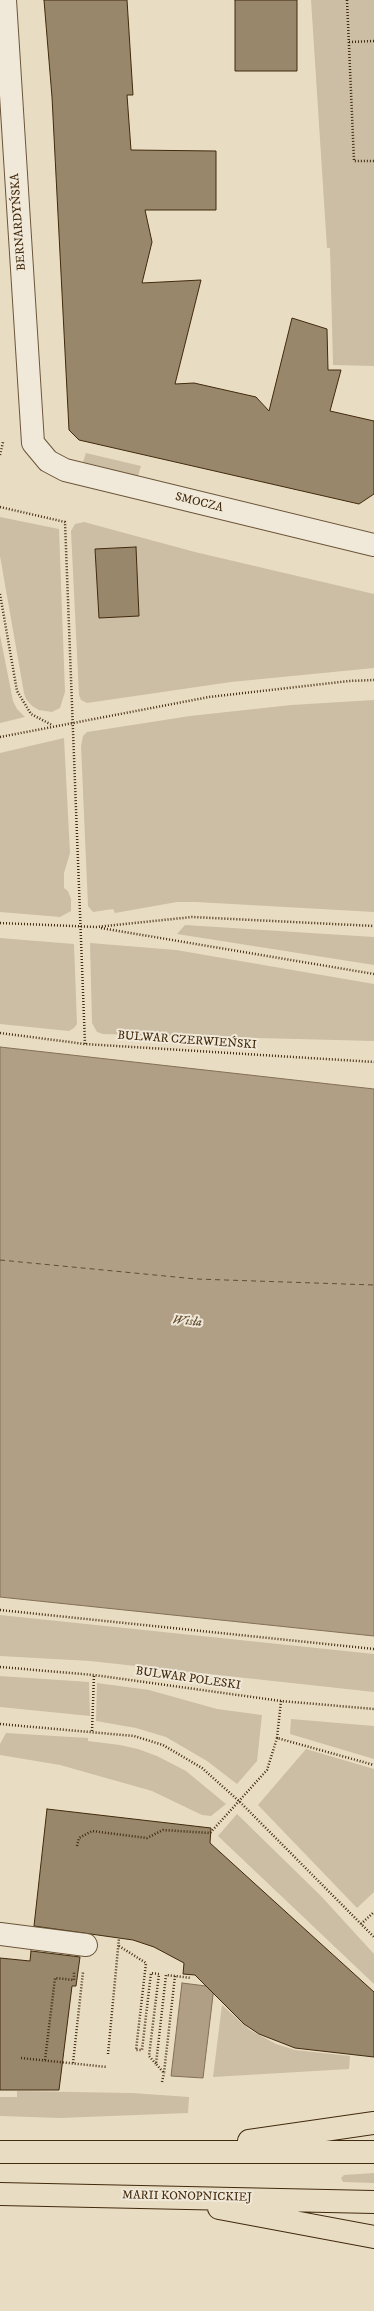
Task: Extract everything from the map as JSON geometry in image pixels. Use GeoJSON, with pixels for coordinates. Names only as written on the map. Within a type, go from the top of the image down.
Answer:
{"type":"FeatureCollection","features":[{"type":"Feature","properties":{"kind":"main road"},"geometry":{"type":"LineString","coordinates":[[172,2152],[374,2123]]}},
{"type":"Feature","properties":{"kind":"main road"},"geometry":{"type":"LineString","coordinates":[[0,2152],[374,2152]]}},
{"type":"Feature","properties":{"kind":"main road","name":"MARII KONOPNICKIEJ"},"geometry":{"type":"LineString","coordinates":[[0,2194],[374,2202]]}},
{"type":"Feature","properties":{"kind":"main road"},"geometry":{"type":"LineString","coordinates":[[165,2197],[374,2237]]}},
{"type":"Feature","properties":{"kind":"street","name":"BERNARDYŃSKA"},"geometry":{"type":"LineString","coordinates":[[5,0],[33,443]]}},
{"type":"Feature","properties":{"kind":"street","name":"SMOCZA"},"geometry":{"type":"LineString","coordinates":[[33,443],[48,461],[65,470],[374,545]]}},
{"type":"Feature","properties":{"kind":"street"},"geometry":{"type":"LineString","coordinates":[[0,1934],[86,1945]]}},
{"type":"Feature","properties":{"kind":"path"},"geometry":{"type":"LineString","coordinates":[[347,0],[354,161],[374,162]]}},
{"type":"Feature","properties":{"kind":"path"},"geometry":{"type":"LineString","coordinates":[[349,42],[374,41]]}},
{"type":"Feature","properties":{"kind":"path"},"geometry":{"type":"LineString","coordinates":[[0,507],[65,522],[85,1044]]}},
{"type":"Feature","properties":{"kind":"path"},"geometry":{"type":"LineString","coordinates":[[0,594],[17,691],[31,714],[53,725]]}},
{"type":"Feature","properties":{"kind":"path"},"geometry":{"type":"LineString","coordinates":[[0,737],[73,721],[209,697],[349,681],[374,680]]}},
{"type":"Feature","properties":{"kind":"path"},"geometry":{"type":"LineString","coordinates":[[0,923],[81,928],[192,917],[374,926]]}},
{"type":"Feature","properties":{"kind":"path"},"geometry":{"type":"LineString","coordinates":[[96,927],[374,974]]}},
{"type":"Feature","properties":{"kind":"path","name":"BULWAR CZERWIEŃSKI"},"geometry":{"type":"LineString","coordinates":[[0,1033],[85,1044],[374,1062]]}},
{"type":"Feature","properties":{"kind":"path"},"geometry":{"type":"LineString","coordinates":[[0,1610],[374,1650]]}},
{"type":"Feature","properties":{"kind":"path","name":"BULWAR POLESKI"},"geometry":{"type":"LineString","coordinates":[[0,1667],[94,1675],[281,1701],[374,1709]]}},
{"type":"Feature","properties":{"kind":"path"},"geometry":{"type":"LineString","coordinates":[[92,1731],[94,1675]]}},
{"type":"Feature","properties":{"kind":"path"},"geometry":{"type":"LineString","coordinates":[[77,1846],[79,1838],[92,1831],[147,1838],[164,1830],[210,1833],[240,1802],[267,1770],[277,1738],[281,1701]]}},
{"type":"Feature","properties":{"kind":"path"},"geometry":{"type":"LineString","coordinates":[[0,1724],[92,1731],[134,1736],[163,1745],[202,1768],[240,1802],[374,1937]]}},
{"type":"Feature","properties":{"kind":"path"},"geometry":{"type":"LineString","coordinates":[[277,1738],[374,1765]]}},
{"type":"Feature","properties":{"kind":"path"},"geometry":{"type":"LineString","coordinates":[[361,1924],[374,1912]]}},
{"type":"Feature","properties":{"kind":"path"},"geometry":{"type":"LineString","coordinates":[[108,2054],[119,1938]]}},
{"type":"Feature","properties":{"kind":"path"},"geometry":{"type":"LineString","coordinates":[[119,1946],[146,1963],[136,2050],[142,2050],[151,1973],[158,1974],[149,2056],[164,2073]]}},
{"type":"Feature","properties":{"kind":"path"},"geometry":{"type":"LineString","coordinates":[[73,2063],[84,1968]]}},
{"type":"Feature","properties":{"kind":"path"},"geometry":{"type":"LineString","coordinates":[[45,2060],[55,1978],[74,1980],[75,1972]]}},
{"type":"Feature","properties":{"kind":"path"},"geometry":{"type":"LineString","coordinates":[[156,2064],[166,1975],[190,1978]]}},
{"type":"Feature","properties":{"kind":"path"},"geometry":{"type":"LineString","coordinates":[[162,2082],[175,1976]]}},
{"type":"Feature","properties":{"kind":"path"},"geometry":{"type":"LineString","coordinates":[[21,2058],[107,2066]]}},
{"type":"Feature","properties":{"kind":"shaded area"},"geometry":{"type":"Polygon","coordinates":[[[311,0],[374,0],[374,366],[333,365],[330,248],[327,248],[311,0]]]}},
{"type":"Feature","properties":{"kind":"shaded area"},"geometry":{"type":"Polygon","coordinates":[[[86,453],[141,466],[138,476],[83,462],[86,453]]]}},
{"type":"Feature","properties":{"kind":"shaded area"},"geometry":{"type":"Polygon","coordinates":[[[0,517],[59,529],[65,692],[60,708],[52,712],[39,710],[32,706],[26,699],[24,693],[0,556],[0,517]]]}},
{"type":"Feature","properties":{"kind":"shaded area"},"geometry":{"type":"Polygon","coordinates":[[[84,522],[195,552],[374,594],[374,668],[231,682],[87,703],[81,700],[79,695],[71,531],[75,524],[84,522]]]}},
{"type":"Feature","properties":{"kind":"shaded area"},"geometry":{"type":"Polygon","coordinates":[[[0,635],[13,701],[17,709],[25,717],[0,723],[0,635]]]}},
{"type":"Feature","properties":{"kind":"shaded area"},"geometry":{"type":"Polygon","coordinates":[[[374,700],[374,912],[177,902],[115,913],[113,909],[93,912],[88,906],[81,746],[83,736],[87,732],[190,716],[291,705],[374,700]]]}},
{"type":"Feature","properties":{"kind":"shaded area"},"geometry":{"type":"Polygon","coordinates":[[[64,738],[70,853],[64,873],[64,888],[68,891],[71,899],[71,911],[60,917],[0,912],[0,753],[64,738]]]}},
{"type":"Feature","properties":{"kind":"shaded area"},"geometry":{"type":"Polygon","coordinates":[[[185,925],[374,937],[374,965],[177,934],[185,925]]]}},
{"type":"Feature","properties":{"kind":"shaded area"},"geometry":{"type":"Polygon","coordinates":[[[0,938],[74,944],[77,1024],[74,1028],[69,1031],[0,1024],[0,938]]]}},
{"type":"Feature","properties":{"kind":"shaded area"},"geometry":{"type":"Polygon","coordinates":[[[90,943],[176,950],[374,984],[374,1041],[103,1034],[97,1032],[92,1023],[90,943]]]}},
{"type":"Feature","properties":{"kind":"shaded area"},"geometry":{"type":"Polygon","coordinates":[[[0,1615],[374,1654],[374,1692],[90,1661],[0,1656],[0,1615]]]}},
{"type":"Feature","properties":{"kind":"shaded area"},"geometry":{"type":"Polygon","coordinates":[[[0,1676],[89,1682],[90,1716],[0,1707],[0,1676]]]}},
{"type":"Feature","properties":{"kind":"shaded area"},"geometry":{"type":"Polygon","coordinates":[[[97,1683],[149,1690],[217,1709],[262,1715],[257,1761],[237,1784],[207,1761],[166,1737],[136,1728],[96,1721],[97,1683]]]}},
{"type":"Feature","properties":{"kind":"shaded area"},"geometry":{"type":"Polygon","coordinates":[[[291,1719],[374,1726],[374,1759],[290,1734],[291,1719]]]}},
{"type":"Feature","properties":{"kind":"shaded area"},"geometry":{"type":"Polygon","coordinates":[[[6,1733],[88,1738],[88,1741],[138,1749],[157,1756],[186,1771],[226,1804],[211,1816],[202,1815],[152,1791],[60,1765],[0,1755],[0,1744],[6,1733]]]}},
{"type":"Feature","properties":{"kind":"shaded area"},"geometry":{"type":"Polygon","coordinates":[[[306,1749],[374,1769],[374,1892],[357,1908],[258,1805],[306,1749]]]}},
{"type":"Feature","properties":{"kind":"shaded area"},"geometry":{"type":"Polygon","coordinates":[[[237,1814],[321,1896],[374,1954],[374,1984],[218,1836],[237,1814]]]}},
{"type":"Feature","properties":{"kind":"shaded area"},"geometry":{"type":"Polygon","coordinates":[[[222,2005],[250,2030],[276,2044],[295,2050],[350,2056],[349,2069],[213,2077],[222,2005]]]}},
{"type":"Feature","properties":{"kind":"shaded area"},"geometry":{"type":"Polygon","coordinates":[[[17,2091],[132,2093],[189,2097],[188,2113],[60,2118],[0,2116],[0,2097],[17,2097],[17,2091]]]}},
{"type":"Feature","properties":{"kind":"shaded area"},"geometry":{"type":"Polygon","coordinates":[[[374,2173],[374,2183],[343,2182],[341,2178],[344,2175],[374,2173]]]}},
{"type":"Feature","properties":{"kind":"water","name":"Wisła"},"geometry":{"type":"Polygon","coordinates":[[[0,1047],[374,1089],[374,1636],[0,1597],[0,1047]]]}},
{"type":"Feature","properties":{"kind":"water"},"geometry":{"type":"Polygon","coordinates":[[[182,1983],[214,1987],[203,2078],[171,2076],[182,1983]]]}},
{"type":"Feature","properties":{"kind":"building"},"geometry":{"type":"Polygon","coordinates":[[[44,0],[127,0],[133,95],[127,95],[131,150],[216,151],[216,210],[145,210],[152,242],[142,283],[201,280],[175,384],[194,383],[256,397],[269,411],[292,318],[327,329],[328,370],[341,370],[330,411],[374,421],[374,494],[359,504],[79,440],[69,430],[52,97],[44,0]]]}},
{"type":"Feature","properties":{"kind":"building"},"geometry":{"type":"Polygon","coordinates":[[[235,0],[297,0],[297,71],[235,71],[235,0]]]}},
{"type":"Feature","properties":{"kind":"building"},"geometry":{"type":"Polygon","coordinates":[[[136,547],[139,616],[99,618],[95,549],[136,547]]]}},
{"type":"Feature","properties":{"kind":"building"},"geometry":{"type":"Polygon","coordinates":[[[47,1809],[211,1828],[210,1843],[374,1992],[374,2057],[295,2048],[259,2034],[244,2024],[195,1975],[183,1974],[184,1963],[154,1947],[133,1940],[34,1926],[47,1809]]]}},
{"type":"Feature","properties":{"kind":"building"},"geometry":{"type":"Polygon","coordinates":[[[31,1951],[80,1957],[76,1986],[72,1986],[59,2090],[0,2090],[0,1958],[30,1961],[31,1951]]]}},
{"type":"Feature","properties":{"kind":"ferry route"},"geometry":{"type":"LineString","coordinates":[[0,1260],[196,1279],[374,1285]]}}]}
